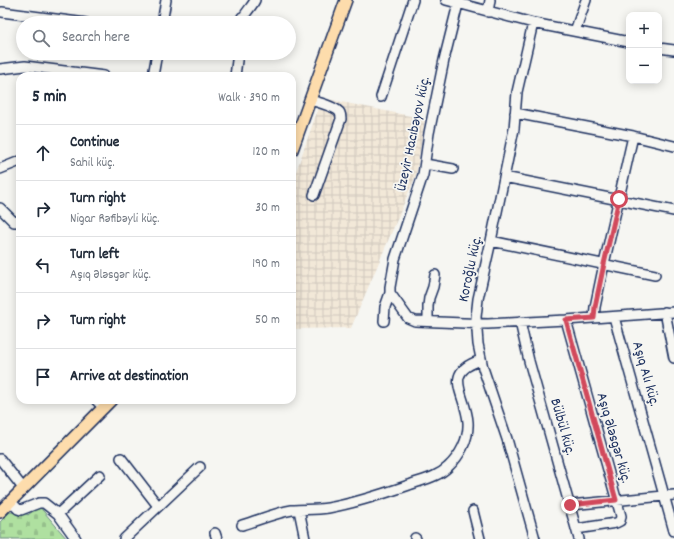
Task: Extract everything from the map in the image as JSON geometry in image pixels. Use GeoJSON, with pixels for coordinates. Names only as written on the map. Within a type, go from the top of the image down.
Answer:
{"type":"FeatureCollection","features":[{"type":"Feature","properties":{"kind":"main road"},"geometry":{"type":"LineString","coordinates":[[296,139],[346,0]]}},
{"type":"Feature","properties":{"kind":"main road"},"geometry":{"type":"LineString","coordinates":[[0,512],[103,404]]}},
{"type":"Feature","properties":{"kind":"street"},"geometry":{"type":"LineString","coordinates":[[163,16],[166,0]]}},
{"type":"Feature","properties":{"kind":"street"},"geometry":{"type":"LineString","coordinates":[[245,16],[255,0]]}},
{"type":"Feature","properties":{"kind":"street"},"geometry":{"type":"LineString","coordinates":[[381,96],[413,0]]}},
{"type":"Feature","properties":{"kind":"street"},"geometry":{"type":"LineString","coordinates":[[446,0],[533,23],[626,41]]}},
{"type":"Feature","properties":{"kind":"street"},"geometry":{"type":"LineString","coordinates":[[488,12],[490,0]]}},
{"type":"Feature","properties":{"kind":"street"},"geometry":{"type":"LineString","coordinates":[[575,32],[586,0]]}},
{"type":"Feature","properties":{"kind":"street","name":"Üzeyir Hacıbəyov küç."},"geometry":{"type":"LineString","coordinates":[[384,322],[384,307],[390,293],[395,259],[421,183],[429,133],[444,60],[458,4]]}},
{"type":"Feature","properties":{"kind":"street"},"geometry":{"type":"LineString","coordinates":[[2,12],[33,16]]}},
{"type":"Feature","properties":{"kind":"street","name":"Koroğlu küç."},"geometry":{"type":"LineString","coordinates":[[533,23],[517,92],[514,129],[492,241],[476,307],[478,344],[481,360],[535,539]]}},
{"type":"Feature","properties":{"kind":"street"},"geometry":{"type":"LineString","coordinates":[[662,48],[674,50]]}},
{"type":"Feature","properties":{"kind":"street"},"geometry":{"type":"LineString","coordinates":[[154,72],[156,60]]}},
{"type":"Feature","properties":{"kind":"street"},"geometry":{"type":"LineString","coordinates":[[236,72],[237,60]]}},
{"type":"Feature","properties":{"kind":"street"},"geometry":{"type":"LineString","coordinates":[[0,68],[25,66],[72,72]]}},
{"type":"Feature","properties":{"kind":"street"},"geometry":{"type":"LineString","coordinates":[[310,100],[339,111],[341,114],[341,120],[314,194]]}},
{"type":"Feature","properties":{"kind":"street"},"geometry":{"type":"LineString","coordinates":[[515,113],[633,136],[674,146]]}},
{"type":"Feature","properties":{"kind":"street"},"geometry":{"type":"LineString","coordinates":[[594,318],[604,264],[633,136]]}},
{"type":"Feature","properties":{"kind":"street"},"geometry":{"type":"LineString","coordinates":[[1,166],[16,162]]}},
{"type":"Feature","properties":{"kind":"street"},"geometry":{"type":"LineString","coordinates":[[425,164],[453,170]]}},
{"type":"Feature","properties":{"kind":"street"},"geometry":{"type":"LineString","coordinates":[[504,177],[674,211]]}},
{"type":"Feature","properties":{"kind":"street"},"geometry":{"type":"LineString","coordinates":[[0,208],[14,222],[16,222]]}},
{"type":"Feature","properties":{"kind":"street"},"geometry":{"type":"LineString","coordinates":[[492,241],[655,276]]}},
{"type":"Feature","properties":{"kind":"street"},"geometry":{"type":"LineString","coordinates":[[428,321],[429,298],[435,275]]}},
{"type":"Feature","properties":{"kind":"street"},"geometry":{"type":"LineString","coordinates":[[390,293],[408,318],[415,321],[477,323],[520,322],[614,317],[669,312],[674,358]]}},
{"type":"Feature","properties":{"kind":"street","name":"Aşıq Alı küç."},"geometry":{"type":"LineString","coordinates":[[614,317],[670,496],[674,531]]}},
{"type":"Feature","properties":{"kind":"street","name":"Aşıq Ələsgər küç."},"geometry":{"type":"LineString","coordinates":[[566,320],[620,516],[620,521],[616,523],[576,529]]}},
{"type":"Feature","properties":{"kind":"street","name":"Bülbül küç."},"geometry":{"type":"LineString","coordinates":[[520,322],[529,361],[579,539]]}},
{"type":"Feature","properties":{"kind":"street"},"geometry":{"type":"LineString","coordinates":[[242,524],[282,513],[329,508],[385,493],[438,475],[448,467],[462,450],[467,435],[468,422],[458,385],[458,375],[464,367],[481,360]]}},
{"type":"Feature","properties":{"kind":"street"},"geometry":{"type":"LineString","coordinates":[[121,458],[158,506]]}},
{"type":"Feature","properties":{"kind":"street"},"geometry":{"type":"LineString","coordinates":[[0,460],[23,488]]}},
{"type":"Feature","properties":{"kind":"street"},"geometry":{"type":"LineString","coordinates":[[124,539],[200,467]]}},
{"type":"Feature","properties":{"kind":"street"},"geometry":{"type":"LineString","coordinates":[[58,514],[100,475]]}},
{"type":"Feature","properties":{"kind":"street"},"geometry":{"type":"LineString","coordinates":[[570,505],[670,496]]}},
{"type":"Feature","properties":{"kind":"street"},"geometry":{"type":"LineString","coordinates":[[10,501],[21,510],[38,503],[44,503],[58,514],[76,539]]}},
{"type":"Feature","properties":{"kind":"street"},"geometry":{"type":"LineString","coordinates":[[299,510],[305,539]]}},
{"type":"Feature","properties":{"kind":"street"},"geometry":{"type":"LineString","coordinates":[[473,511],[480,539]]}},
{"type":"Feature","properties":{"kind":"shaded area"},"geometry":{"type":"Polygon","coordinates":[[[327,99],[425,119],[416,175],[351,328],[296,329],[296,172],[318,109],[323,110],[327,99]]]}},
{"type":"Feature","properties":{"kind":"green space"},"geometry":{"type":"Polygon","coordinates":[[[39,506],[67,539],[0,539],[0,522],[10,512],[25,513],[28,515],[39,506]]]}},
{"type":"Feature","properties":{"kind":"route"},"geometry":{"type":"LineString","coordinates":[[570,505],[616,500],[566,320],[594,318],[604,264],[619,199]]}}]}
